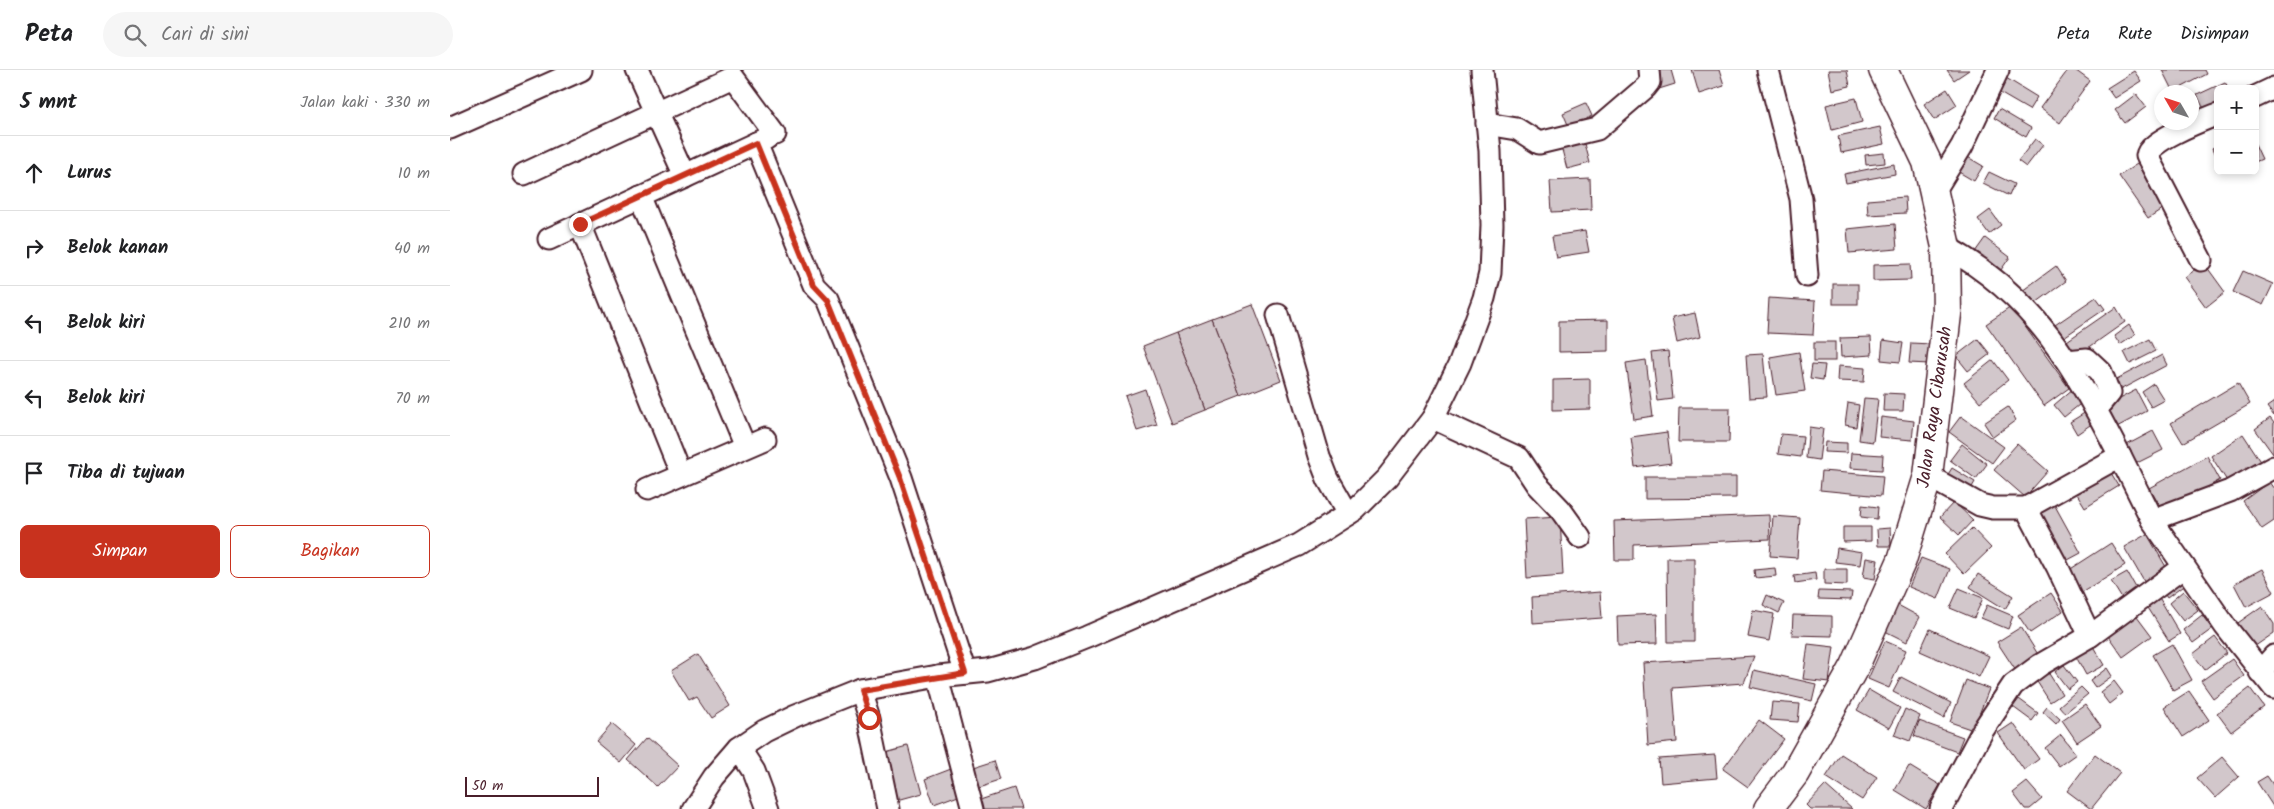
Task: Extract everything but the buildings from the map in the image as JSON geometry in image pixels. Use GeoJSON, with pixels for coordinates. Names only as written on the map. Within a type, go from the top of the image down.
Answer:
{"type":"FeatureCollection","features":[{"type":"Feature","properties":{"kind":"main road","name":"Jalan Raya Cibarusah"},"geometry":{"type":"LineString","coordinates":[[1768,809],[1795,773],[1855,666],[1902,560],[1928,476],[1947,314],[1946,247],[1935,190],[1927,162],[1882,70]]}},
{"type":"Feature","properties":{"kind":"street"},"geometry":{"type":"LineString","coordinates":[[450,128],[581,70]]}},
{"type":"Feature","properties":{"kind":"street"},"geometry":{"type":"LineString","coordinates":[[636,70],[685,176]]}},
{"type":"Feature","properties":{"kind":"street"},"geometry":{"type":"LineString","coordinates":[[692,809],[714,777],[739,749],[764,731],[861,694],[941,687],[965,673],[1011,666],[1087,637],[1298,545],[1348,514],[1387,478],[1436,420],[1476,323],[1490,273],[1492,225],[1490,151],[1482,70]]}},
{"type":"Feature","properties":{"kind":"street"},"geometry":{"type":"LineString","coordinates":[[1488,126],[1518,129],[1539,143],[1594,130],[1616,114],[1646,87],[1651,78],[1649,70]]}},
{"type":"Feature","properties":{"kind":"street"},"geometry":{"type":"LineString","coordinates":[[1768,70],[1801,199],[1807,276]]}},
{"type":"Feature","properties":{"kind":"street"},"geometry":{"type":"LineString","coordinates":[[1935,190],[1962,146],[1998,70]]}},
{"type":"Feature","properties":{"kind":"street"},"geometry":{"type":"LineString","coordinates":[[524,174],[733,77],[780,132],[549,239]]}},
{"type":"Feature","properties":{"kind":"street"},"geometry":{"type":"LineString","coordinates":[[2259,95],[2274,88]]}},
{"type":"Feature","properties":{"kind":"street"},"geometry":{"type":"LineString","coordinates":[[2201,260],[2147,156],[2147,152],[2150,148],[2179,131],[2214,116]]}},
{"type":"Feature","properties":{"kind":"street"},"geometry":{"type":"LineString","coordinates":[[756,143],[814,285],[828,300],[900,478],[965,673]]}},
{"type":"Feature","properties":{"kind":"street"},"geometry":{"type":"LineString","coordinates":[[641,196],[745,447]]}},
{"type":"Feature","properties":{"kind":"street"},"geometry":{"type":"LineString","coordinates":[[580,224],[681,475]]}},
{"type":"Feature","properties":{"kind":"street"},"geometry":{"type":"LineString","coordinates":[[1946,247],[1974,264],[2015,296],[2038,322],[2067,362],[2087,359],[2101,372],[2109,393],[2096,409],[2152,520],[2225,626],[2267,680]]}},
{"type":"Feature","properties":{"kind":"street"},"geometry":{"type":"LineString","coordinates":[[1278,315],[1319,456],[1328,479],[1348,514]]}},
{"type":"Feature","properties":{"kind":"street"},"geometry":{"type":"LineString","coordinates":[[1436,420],[1518,458],[1536,485],[1560,509],[1580,537]]}},
{"type":"Feature","properties":{"kind":"street"},"geometry":{"type":"LineString","coordinates":[[647,490],[765,439]]}},
{"type":"Feature","properties":{"kind":"street"},"geometry":{"type":"LineString","coordinates":[[1928,476],[1980,505],[1993,508],[2026,508],[2120,456]]}},
{"type":"Feature","properties":{"kind":"street"},"geometry":{"type":"LineString","coordinates":[[2152,520],[2230,491],[2274,468]]}},
{"type":"Feature","properties":{"kind":"street"},"geometry":{"type":"LineString","coordinates":[[2026,508],[2057,566],[2090,636]]}},
{"type":"Feature","properties":{"kind":"street"},"geometry":{"type":"LineString","coordinates":[[1941,809],[1983,730],[2013,685],[2040,665],[2090,636],[2184,567]]}},
{"type":"Feature","properties":{"kind":"street"},"geometry":{"type":"LineString","coordinates":[[2267,680],[2274,656]]}},
{"type":"Feature","properties":{"kind":"street"},"geometry":{"type":"LineString","coordinates":[[941,687],[973,809]]}},
{"type":"Feature","properties":{"kind":"street"},"geometry":{"type":"LineString","coordinates":[[861,694],[869,718],[888,809]]}},
{"type":"Feature","properties":{"kind":"street"},"geometry":{"type":"LineString","coordinates":[[739,749],[754,771],[768,809]]}},
{"type":"Feature","properties":{"kind":"route"},"geometry":{"type":"LineString","coordinates":[[580,224],[756,143],[814,285],[828,300],[900,478],[965,673],[860,690],[869,718]]}}]}
